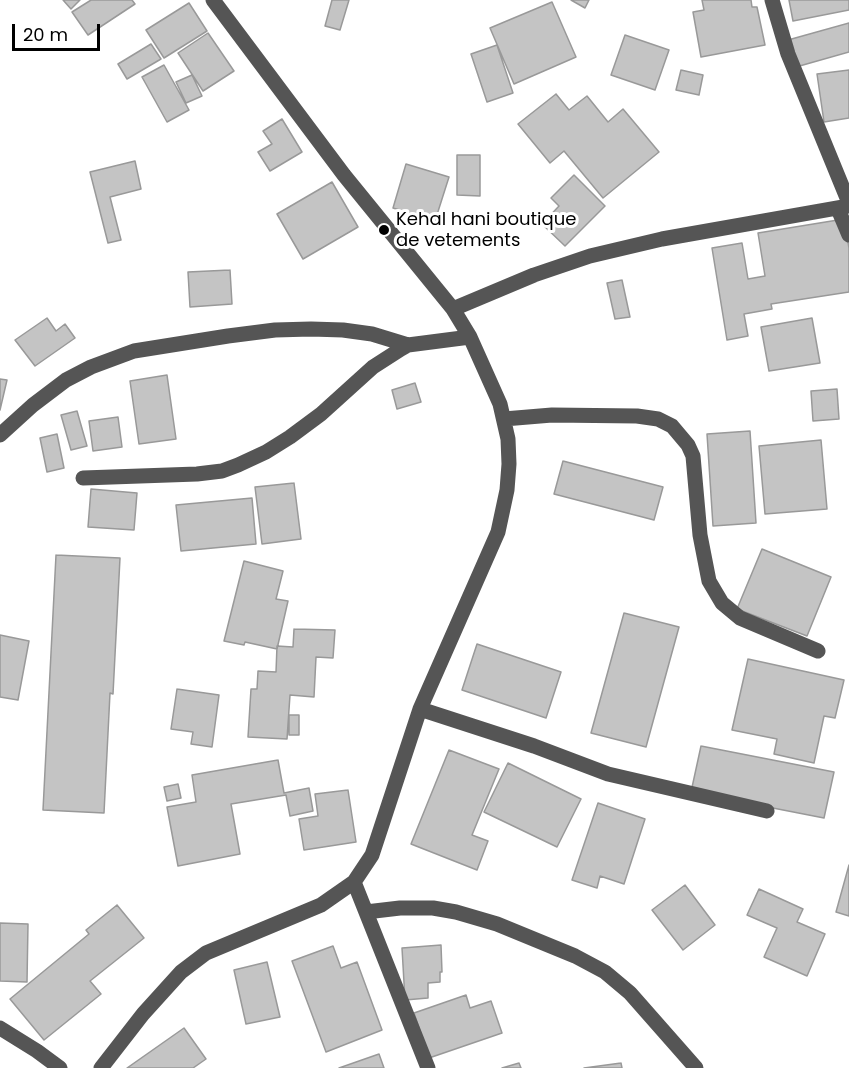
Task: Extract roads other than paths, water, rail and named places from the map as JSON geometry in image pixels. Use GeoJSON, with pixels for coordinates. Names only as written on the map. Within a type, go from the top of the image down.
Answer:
{"type":"FeatureCollection","features":[{"type":"Feature","properties":{"kind":"street"},"geometry":{"type":"LineString","coordinates":[[101,1068],[143,1014],[181,972],[206,953],[321,905],[354,882],[372,855],[420,710],[498,532],[507,490],[508,439],[504,419],[500,404],[470,337],[453,309],[344,175],[213,0]]}},
{"type":"Feature","properties":{"kind":"street"},"geometry":{"type":"LineString","coordinates":[[772,0],[788,54],[845,206],[849,235]]}},
{"type":"Feature","properties":{"kind":"street"},"geometry":{"type":"LineString","coordinates":[[453,309],[534,275],[591,256],[662,239],[845,206]]}},
{"type":"Feature","properties":{"kind":"street"},"geometry":{"type":"LineString","coordinates":[[0,435],[33,405],[66,380],[91,367],[134,351],[152,347],[275,330],[343,330],[372,334],[408,345],[470,337]]}},
{"type":"Feature","properties":{"kind":"street"},"geometry":{"type":"LineString","coordinates":[[83,478],[197,474],[222,471],[238,465],[266,452],[290,437],[329,407],[374,367],[408,345]]}},
{"type":"Feature","properties":{"kind":"street"},"geometry":{"type":"LineString","coordinates":[[504,419],[552,415],[637,416],[658,419],[672,426],[681,435],[693,456],[700,535],[709,581],[722,603],[740,618],[818,651]]}},
{"type":"Feature","properties":{"kind":"street"},"geometry":{"type":"LineString","coordinates":[[420,710],[534,746],[608,774],[767,811]]}},
{"type":"Feature","properties":{"kind":"street"},"geometry":{"type":"LineString","coordinates":[[354,882],[428,1068]]}},
{"type":"Feature","properties":{"kind":"street"},"geometry":{"type":"LineString","coordinates":[[366,912],[400,908],[433,908],[456,912],[497,924],[574,956],[605,972],[630,993],[696,1068]]}},
{"type":"Feature","properties":{"kind":"street"},"geometry":{"type":"LineString","coordinates":[[0,1028],[60,1068]]}},
{"type":"Feature","properties":{"kind":"place","name":"Kehal hani boutique de vetements"},"geometry":{"type":"Point","coordinates":[384,230]}}]}
